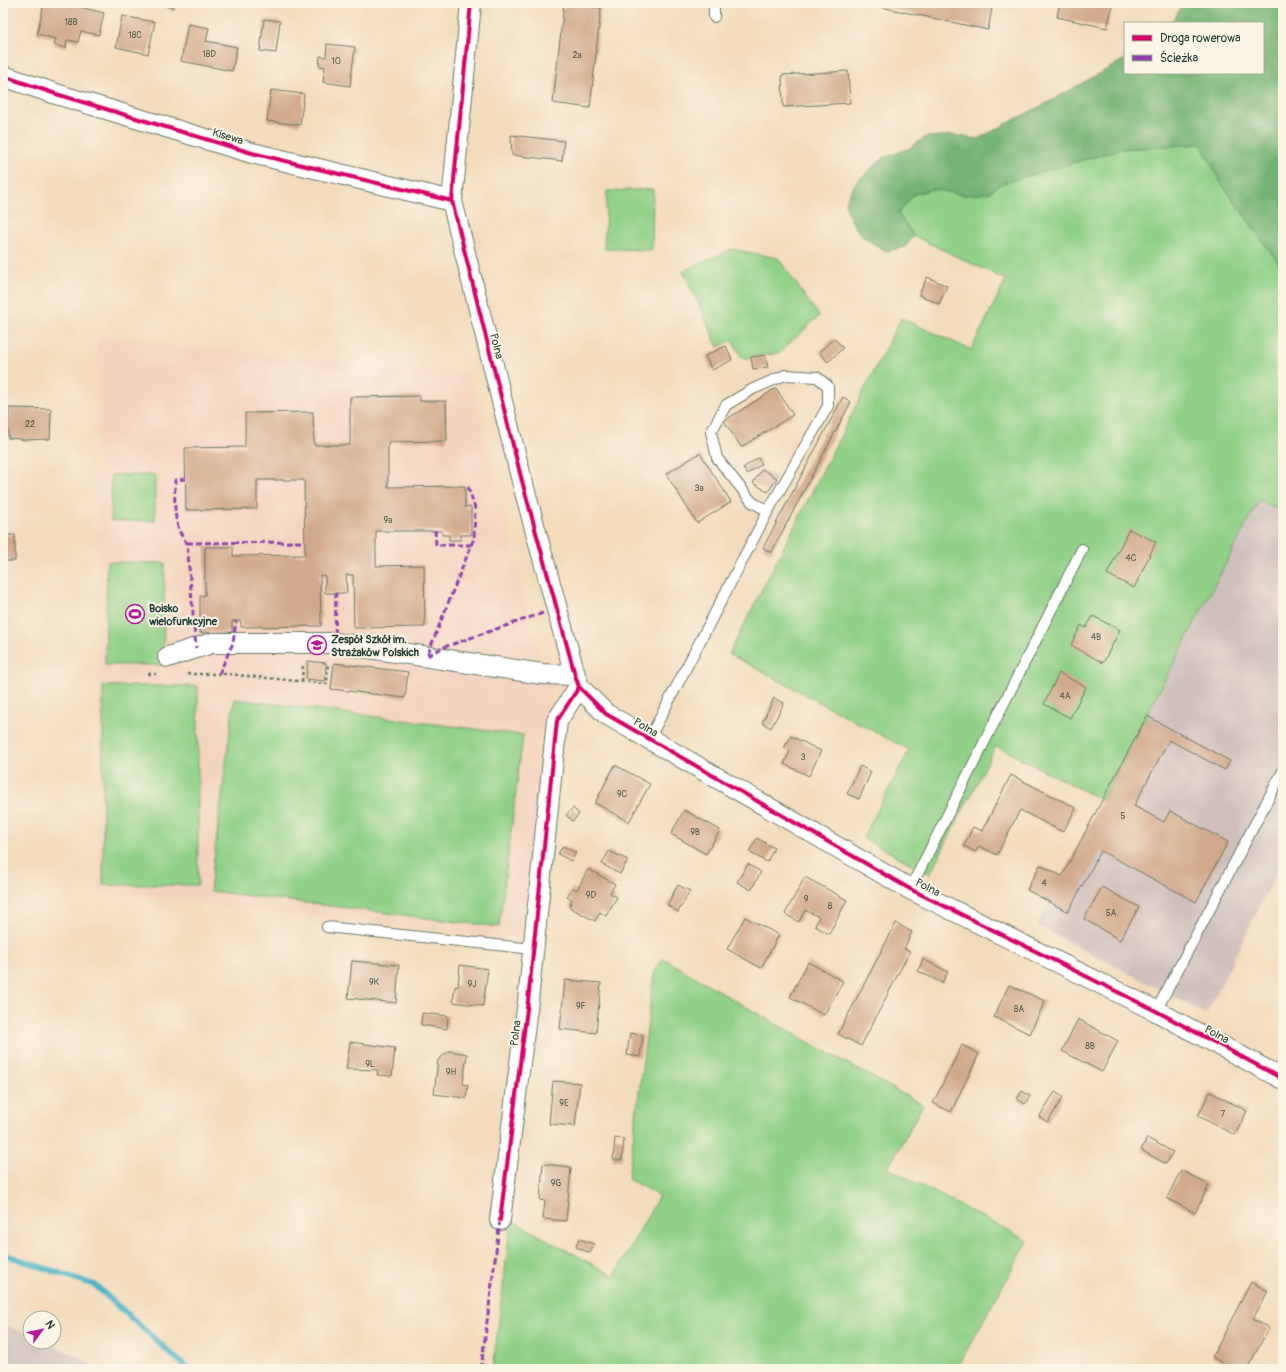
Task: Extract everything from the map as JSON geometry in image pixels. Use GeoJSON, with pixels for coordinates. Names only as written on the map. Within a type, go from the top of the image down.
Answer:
{"type":"FeatureCollection","features":[{"type":"Feature","properties":{"kind":"street","name":"Polna"},"geometry":{"type":"LineString","coordinates":[[471,3],[452,201],[522,481],[577,681],[606,714],[910,889],[1156,1012],[1283,1079]]}},
{"type":"Feature","properties":{"kind":"street","name":"Kisewa"},"geometry":{"type":"LineString","coordinates":[[3,76],[56,94],[252,153],[452,201]]}},
{"type":"Feature","properties":{"kind":"street"},"geometry":{"type":"LineString","coordinates":[[164,666],[212,643],[330,643],[421,655],[577,681]]}},
{"type":"Feature","properties":{"kind":"street","name":"Polna"},"geometry":{"type":"LineString","coordinates":[[500,1220],[534,949],[557,721],[577,681]]}},
{"type":"Feature","properties":{"kind":"lane"},"geometry":{"type":"LineString","coordinates":[[714,3],[714,17]]}},
{"type":"Feature","properties":{"kind":"lane"},"geometry":{"type":"LineString","coordinates":[[649,739],[768,511],[828,406],[828,386],[817,377],[785,375],[753,389],[726,405],[711,432],[717,458],[752,502],[768,511]]}},
{"type":"Feature","properties":{"kind":"lane"},"geometry":{"type":"LineString","coordinates":[[910,889],[1082,549]]}},
{"type":"Feature","properties":{"kind":"lane"},"geometry":{"type":"LineString","coordinates":[[1156,1012],[1283,771]]}},
{"type":"Feature","properties":{"kind":"lane"},"geometry":{"type":"LineString","coordinates":[[327,927],[534,949]]}},
{"type":"Feature","properties":{"kind":"path"},"geometry":{"type":"LineString","coordinates":[[182,674],[227,674],[327,684],[330,643]]}},
{"type":"Feature","properties":{"kind":"path"},"geometry":{"type":"LineString","coordinates":[[148,674],[164,666]]}},
{"type":"Feature","properties":{"kind":"shaded area","name":"Zespół Szkół im. Strażaków Polskich"},"geometry":{"type":"Polygon","coordinates":[[[97,336],[448,373],[469,373],[529,617],[543,668],[552,681],[520,939],[473,935],[98,892],[97,336]]]}},
{"type":"Feature","properties":{"kind":"shaded area"},"geometry":{"type":"Polygon","coordinates":[[[1260,499],[1283,512],[1283,860],[1206,1014],[1037,925],[1260,499]]]}},
{"type":"Feature","properties":{"kind":"shaded area"},"geometry":{"type":"Polygon","coordinates":[[[3,1324],[22,1332],[22,1350],[62,1349],[84,1359],[97,1369],[3,1369],[3,1324]]]}},
{"type":"Feature","properties":{"kind":"green space"},"geometry":{"type":"Polygon","coordinates":[[[1182,3],[1283,3],[1283,269],[1221,183],[1201,144],[1121,149],[1000,184],[988,193],[964,195],[933,189],[914,194],[898,213],[914,236],[905,247],[887,251],[870,242],[855,227],[845,202],[857,181],[885,157],[908,149],[926,137],[952,135],[977,139],[1049,102],[1124,60],[1124,74],[1264,74],[1264,22],[1170,22],[1176,16],[1182,3]]]}},
{"type":"Feature","properties":{"kind":"green space"},"geometry":{"type":"Polygon","coordinates":[[[1201,144],[1221,183],[1283,269],[1283,512],[1259,500],[1102,800],[996,746],[930,874],[863,838],[909,750],[729,654],[901,318],[971,350],[1006,280],[914,236],[898,213],[914,194],[933,189],[964,195],[988,193],[1000,184],[1121,149],[1201,144]]]}},
{"type":"Feature","properties":{"kind":"green space"},"geometry":{"type":"Polygon","coordinates":[[[653,189],[652,250],[604,249],[607,191],[653,189]]]}},
{"type":"Feature","properties":{"kind":"green space"},"geometry":{"type":"Polygon","coordinates":[[[732,249],[778,258],[819,316],[779,353],[743,359],[732,340],[718,347],[683,271],[732,249]]]}},
{"type":"Feature","properties":{"kind":"green space"},"geometry":{"type":"Polygon","coordinates":[[[111,475],[155,475],[155,521],[111,521],[111,475]]]}},
{"type":"Feature","properties":{"kind":"green space","name":"Boisko wielofunkcyjne"},"geometry":{"type":"Polygon","coordinates":[[[107,562],[165,563],[163,665],[105,665],[107,562]]]}},
{"type":"Feature","properties":{"kind":"green space"},"geometry":{"type":"Polygon","coordinates":[[[103,686],[198,686],[198,885],[103,885],[103,686]]]}},
{"type":"Feature","properties":{"kind":"green space"},"geometry":{"type":"Polygon","coordinates":[[[234,699],[523,735],[499,927],[210,891],[234,699]]]}},
{"type":"Feature","properties":{"kind":"green space"},"geometry":{"type":"Polygon","coordinates":[[[663,958],[765,1018],[923,1105],[888,1168],[1028,1241],[956,1369],[493,1369],[511,1220],[614,1276],[659,1196],[628,1179],[654,973],[663,958]]]}},
{"type":"Feature","properties":{"kind":"building"},"geometry":{"type":"Polygon","coordinates":[[[44,3],[63,3],[104,13],[99,35],[81,31],[78,42],[67,40],[66,48],[54,45],[56,39],[37,34],[44,3]]]}},
{"type":"Feature","properties":{"kind":"building"},"geometry":{"type":"Polygon","coordinates":[[[154,3],[174,3],[173,8],[154,3]]]}},
{"type":"Feature","properties":{"kind":"building"},"geometry":{"type":"Polygon","coordinates":[[[564,3],[601,8],[590,108],[553,103],[564,3]]]}},
{"type":"Feature","properties":{"kind":"building"},"geometry":{"type":"Polygon","coordinates":[[[862,3],[993,3],[988,30],[862,3]]]}},
{"type":"Feature","properties":{"kind":"building"},"geometry":{"type":"Polygon","coordinates":[[[1060,3],[1113,3],[1107,28],[1057,17],[1060,3]]]}},
{"type":"Feature","properties":{"kind":"building"},"geometry":{"type":"Polygon","coordinates":[[[122,16],[155,22],[148,54],[116,47],[122,16]]]}},
{"type":"Feature","properties":{"kind":"building"},"geometry":{"type":"Polygon","coordinates":[[[264,19],[280,21],[276,53],[260,51],[264,19]]]}},
{"type":"Feature","properties":{"kind":"building"},"geometry":{"type":"Polygon","coordinates":[[[188,24],[209,28],[206,41],[237,47],[232,71],[181,61],[188,24]]]}},
{"type":"Feature","properties":{"kind":"building"},"geometry":{"type":"Polygon","coordinates":[[[327,44],[355,47],[350,86],[323,82],[325,67],[319,66],[320,56],[326,57],[327,44]]]}},
{"type":"Feature","properties":{"kind":"building"},"geometry":{"type":"Polygon","coordinates":[[[848,71],[850,103],[783,107],[782,75],[848,71]]]}},
{"type":"Feature","properties":{"kind":"building"},"geometry":{"type":"Polygon","coordinates":[[[271,90],[304,94],[300,125],[267,121],[271,90]]]}},
{"type":"Feature","properties":{"kind":"building"},"geometry":{"type":"Polygon","coordinates":[[[511,135],[564,141],[562,161],[512,155],[511,135]]]}},
{"type":"Feature","properties":{"kind":"building"},"geometry":{"type":"Polygon","coordinates":[[[927,277],[947,286],[939,304],[919,295],[927,277]]]}},
{"type":"Feature","properties":{"kind":"building"},"geometry":{"type":"Polygon","coordinates":[[[834,338],[843,348],[828,362],[819,352],[834,338]]]}},
{"type":"Feature","properties":{"kind":"building"},"geometry":{"type":"Polygon","coordinates":[[[726,346],[732,360],[712,370],[705,356],[726,346]]]}},
{"type":"Feature","properties":{"kind":"building"},"geometry":{"type":"Polygon","coordinates":[[[765,355],[768,367],[753,369],[751,357],[765,355]]]}},
{"type":"Feature","properties":{"kind":"building"},"geometry":{"type":"Polygon","coordinates":[[[776,388],[793,415],[741,447],[724,421],[776,388]]]}},
{"type":"Feature","properties":{"kind":"building","name":"Zespół Szkół im. Strażaków Polskich"},"geometry":{"type":"Polygon","coordinates":[[[420,396],[420,401],[446,401],[447,441],[388,442],[388,487],[465,486],[465,507],[471,507],[471,535],[461,535],[461,540],[449,540],[449,535],[442,535],[442,531],[376,531],[376,566],[424,565],[425,627],[354,628],[353,575],[346,575],[347,593],[325,593],[325,576],[320,575],[321,626],[241,627],[241,621],[232,621],[232,632],[200,633],[200,596],[205,595],[205,547],[233,547],[233,556],[305,555],[304,480],[257,480],[257,509],[186,510],[185,448],[245,447],[245,413],[313,412],[314,445],[350,445],[350,397],[420,396]]]}},
{"type":"Feature","properties":{"kind":"building"},"geometry":{"type":"Polygon","coordinates":[[[843,397],[851,402],[771,553],[763,548],[843,397]]]}},
{"type":"Feature","properties":{"kind":"building"},"geometry":{"type":"Polygon","coordinates":[[[9,408],[51,409],[50,439],[22,440],[8,438],[9,408]]]}},
{"type":"Feature","properties":{"kind":"building"},"geometry":{"type":"Polygon","coordinates":[[[700,453],[731,502],[697,523],[666,474],[700,453]]]}},
{"type":"Feature","properties":{"kind":"building"},"geometry":{"type":"Polygon","coordinates":[[[758,458],[762,464],[747,474],[743,468],[758,458]]]}},
{"type":"Feature","properties":{"kind":"building"},"geometry":{"type":"Polygon","coordinates":[[[762,469],[777,478],[768,492],[753,483],[762,469]]]}},
{"type":"Feature","properties":{"kind":"building"},"geometry":{"type":"Polygon","coordinates":[[[1129,529],[1156,542],[1134,588],[1107,574],[1129,529]]]}},
{"type":"Feature","properties":{"kind":"building"},"geometry":{"type":"Polygon","coordinates":[[[3,535],[15,535],[15,561],[3,561],[3,535]]]}},
{"type":"Feature","properties":{"kind":"building"},"geometry":{"type":"Polygon","coordinates":[[[1093,616],[1120,630],[1103,663],[1071,645],[1081,625],[1086,628],[1093,616]]]}},
{"type":"Feature","properties":{"kind":"building"},"geometry":{"type":"Polygon","coordinates":[[[308,661],[326,663],[325,681],[306,679],[308,661]]]}},
{"type":"Feature","properties":{"kind":"building"},"geometry":{"type":"Polygon","coordinates":[[[334,663],[408,672],[405,698],[331,689],[334,663]]]}},
{"type":"Feature","properties":{"kind":"building"},"geometry":{"type":"Polygon","coordinates":[[[1059,673],[1086,687],[1070,718],[1044,704],[1059,673]]]}},
{"type":"Feature","properties":{"kind":"building"},"geometry":{"type":"Polygon","coordinates":[[[774,698],[784,703],[771,728],[762,723],[774,698]]]}},
{"type":"Feature","properties":{"kind":"building"},"geometry":{"type":"Polygon","coordinates":[[[1147,716],[1230,761],[1225,770],[1169,740],[1134,806],[1164,822],[1170,811],[1228,842],[1196,902],[1101,851],[1068,912],[1027,890],[1040,865],[1062,876],[1147,716]]]}},
{"type":"Feature","properties":{"kind":"building"},"geometry":{"type":"Polygon","coordinates":[[[791,736],[821,751],[809,776],[784,764],[790,751],[784,748],[791,736]]]}},
{"type":"Feature","properties":{"kind":"building"},"geometry":{"type":"Polygon","coordinates":[[[615,765],[650,784],[629,822],[595,803],[615,765]]]}},
{"type":"Feature","properties":{"kind":"building"},"geometry":{"type":"Polygon","coordinates":[[[860,766],[871,772],[859,799],[847,794],[860,766]]]}},
{"type":"Feature","properties":{"kind":"building"},"geometry":{"type":"Polygon","coordinates":[[[1011,775],[1076,808],[1063,832],[1020,810],[997,855],[979,846],[976,852],[964,846],[973,827],[982,831],[1011,775]]]}},
{"type":"Feature","properties":{"kind":"building"},"geometry":{"type":"Polygon","coordinates":[[[573,808],[579,814],[573,821],[566,815],[573,808]]]}},
{"type":"Feature","properties":{"kind":"building"},"geometry":{"type":"Polygon","coordinates":[[[684,810],[720,830],[706,854],[671,834],[684,810]]]}},
{"type":"Feature","properties":{"kind":"building"},"geometry":{"type":"Polygon","coordinates":[[[757,838],[774,848],[767,862],[749,852],[757,838]]]}},
{"type":"Feature","properties":{"kind":"building"},"geometry":{"type":"Polygon","coordinates":[[[563,846],[576,853],[571,861],[558,854],[563,846]]]}},
{"type":"Feature","properties":{"kind":"building"},"geometry":{"type":"Polygon","coordinates":[[[609,851],[628,860],[620,874],[602,864],[609,851]]]}},
{"type":"Feature","properties":{"kind":"building"},"geometry":{"type":"Polygon","coordinates":[[[748,864],[761,872],[751,890],[737,882],[748,864]]]}},
{"type":"Feature","properties":{"kind":"building"},"geometry":{"type":"Polygon","coordinates":[[[588,869],[615,884],[610,893],[617,897],[606,916],[600,912],[595,921],[569,907],[572,900],[567,897],[572,888],[577,890],[588,869]]]}},
{"type":"Feature","properties":{"kind":"building"},"geometry":{"type":"Polygon","coordinates":[[[805,877],[847,900],[829,934],[815,926],[819,917],[805,910],[799,922],[785,914],[805,877]]]}},
{"type":"Feature","properties":{"kind":"building"},"geometry":{"type":"Polygon","coordinates":[[[678,885],[690,891],[678,912],[667,905],[678,885]]]}},
{"type":"Feature","properties":{"kind":"building"},"geometry":{"type":"Polygon","coordinates":[[[1102,887],[1139,907],[1120,940],[1084,919],[1102,887]]]}},
{"type":"Feature","properties":{"kind":"building"},"geometry":{"type":"Polygon","coordinates":[[[745,917],[779,935],[761,968],[727,949],[745,917]]]}},
{"type":"Feature","properties":{"kind":"building"},"geometry":{"type":"Polygon","coordinates":[[[896,923],[912,932],[904,949],[910,951],[861,1046],[838,1034],[896,923]]]}},
{"type":"Feature","properties":{"kind":"building"},"geometry":{"type":"Polygon","coordinates":[[[923,959],[948,972],[942,983],[918,971],[923,959]]]}},
{"type":"Feature","properties":{"kind":"building"},"geometry":{"type":"Polygon","coordinates":[[[352,961],[399,965],[396,1003],[348,998],[352,961]]]}},
{"type":"Feature","properties":{"kind":"building"},"geometry":{"type":"Polygon","coordinates":[[[808,962],[843,981],[824,1015],[790,997],[808,962]]]}},
{"type":"Feature","properties":{"kind":"building"},"geometry":{"type":"Polygon","coordinates":[[[460,965],[488,969],[483,1006],[453,1002],[455,986],[458,987],[460,965]]]}},
{"type":"Feature","properties":{"kind":"building"},"geometry":{"type":"Polygon","coordinates":[[[565,980],[601,983],[596,1033],[560,1029],[565,980]]]}},
{"type":"Feature","properties":{"kind":"building"},"geometry":{"type":"Polygon","coordinates":[[[1009,985],[1045,1001],[1030,1034],[994,1017],[1009,985]]]}},
{"type":"Feature","properties":{"kind":"building"},"geometry":{"type":"Polygon","coordinates":[[[422,1013],[448,1016],[447,1029],[421,1025],[422,1013]]]}},
{"type":"Feature","properties":{"kind":"building"},"geometry":{"type":"Polygon","coordinates":[[[1078,1019],[1118,1041],[1102,1072],[1062,1051],[1078,1019]]]}},
{"type":"Feature","properties":{"kind":"building"},"geometry":{"type":"Polygon","coordinates":[[[630,1033],[643,1035],[640,1057],[627,1055],[630,1033]]]}},
{"type":"Feature","properties":{"kind":"building"},"geometry":{"type":"Polygon","coordinates":[[[350,1042],[395,1048],[392,1076],[377,1075],[378,1070],[346,1069],[350,1042]]]}},
{"type":"Feature","properties":{"kind":"building"},"geometry":{"type":"Polygon","coordinates":[[[962,1045],[979,1054],[951,1112],[933,1103],[962,1045]]]}},
{"type":"Feature","properties":{"kind":"building"},"geometry":{"type":"Polygon","coordinates":[[[449,1051],[467,1054],[463,1084],[468,1085],[466,1098],[434,1094],[438,1060],[449,1051]]]}},
{"type":"Feature","properties":{"kind":"building"},"geometry":{"type":"Polygon","coordinates":[[[553,1081],[580,1083],[575,1126],[549,1124],[553,1081]]]}},
{"type":"Feature","properties":{"kind":"building"},"geometry":{"type":"Polygon","coordinates":[[[1022,1091],[1030,1096],[1025,1104],[1017,1099],[1022,1091]]]}},
{"type":"Feature","properties":{"kind":"building"},"geometry":{"type":"Polygon","coordinates":[[[1055,1092],[1063,1097],[1048,1122],[1039,1117],[1055,1092]]]}},
{"type":"Feature","properties":{"kind":"building"},"geometry":{"type":"Polygon","coordinates":[[[1210,1092],[1247,1111],[1235,1135],[1198,1116],[1210,1092]]]}},
{"type":"Feature","properties":{"kind":"building"},"geometry":{"type":"Polygon","coordinates":[[[615,1138],[624,1139],[622,1160],[613,1160],[615,1138]]]}},
{"type":"Feature","properties":{"kind":"building"},"geometry":{"type":"Polygon","coordinates":[[[1147,1138],[1173,1152],[1166,1164],[1141,1150],[1147,1138]]]}},
{"type":"Feature","properties":{"kind":"building"},"geometry":{"type":"Polygon","coordinates":[[[543,1164],[571,1167],[566,1221],[543,1219],[545,1201],[540,1200],[543,1164]]]}},
{"type":"Feature","properties":{"kind":"building"},"geometry":{"type":"Polygon","coordinates":[[[1181,1170],[1209,1185],[1195,1213],[1167,1198],[1181,1170]]]}},
{"type":"Feature","properties":{"kind":"building"},"geometry":{"type":"Polygon","coordinates":[[[579,1239],[594,1244],[590,1253],[576,1247],[579,1239]]]}},
{"type":"Feature","properties":{"kind":"building"},"geometry":{"type":"Polygon","coordinates":[[[1251,1282],[1268,1291],[1253,1319],[1269,1328],[1247,1369],[1234,1369],[1212,1357],[1251,1282]]]}},
{"type":"Feature","properties":{"kind":"waterway"},"geometry":{"type":"LineString","coordinates":[[3,1254],[95,1285],[189,1369]]}},
{"type":"Feature","properties":{"kind":"marked path"},"geometry":{"type":"LineString","coordinates":[[186,479],[175,480],[175,513],[182,537],[187,543],[196,648]]}},
{"type":"Feature","properties":{"kind":"marked path"},"geometry":{"type":"LineString","coordinates":[[468,487],[475,508],[474,538],[427,656],[444,647],[543,613]]}},
{"type":"Feature","properties":{"kind":"marked path"},"geometry":{"type":"LineString","coordinates":[[435,530],[436,545],[471,545]]}},
{"type":"Feature","properties":{"kind":"marked path"},"geometry":{"type":"LineString","coordinates":[[187,543],[305,542]]}},
{"type":"Feature","properties":{"kind":"marked path"},"geometry":{"type":"LineString","coordinates":[[335,643],[336,593]]}},
{"type":"Feature","properties":{"kind":"marked path"},"geometry":{"type":"LineString","coordinates":[[219,674],[233,643],[236,621]]}},
{"type":"Feature","properties":{"kind":"marked path"},"geometry":{"type":"LineString","coordinates":[[481,1369],[500,1220]]}},
{"type":"Feature","properties":{"kind":"cycle path"},"geometry":{"type":"LineString","coordinates":[[471,3],[452,201],[522,481],[579,687],[606,714],[910,889],[1156,1011],[1283,1079]]}},
{"type":"Feature","properties":{"kind":"cycle path"},"geometry":{"type":"LineString","coordinates":[[3,76],[56,94],[252,153],[452,201]]}},
{"type":"Feature","properties":{"kind":"cycle path"},"geometry":{"type":"LineString","coordinates":[[500,1220],[528,1001],[557,721],[579,687]]}},
{"type":"Feature","properties":{"kind":"place","name":"Boisko wielofunkcyjne"},"geometry":{"type":"Point","coordinates":[135,614]}},
{"type":"Feature","properties":{"kind":"place","name":"Zespół Szkół im. Strażaków Polskich"},"geometry":{"type":"Point","coordinates":[317,645]}}]}
